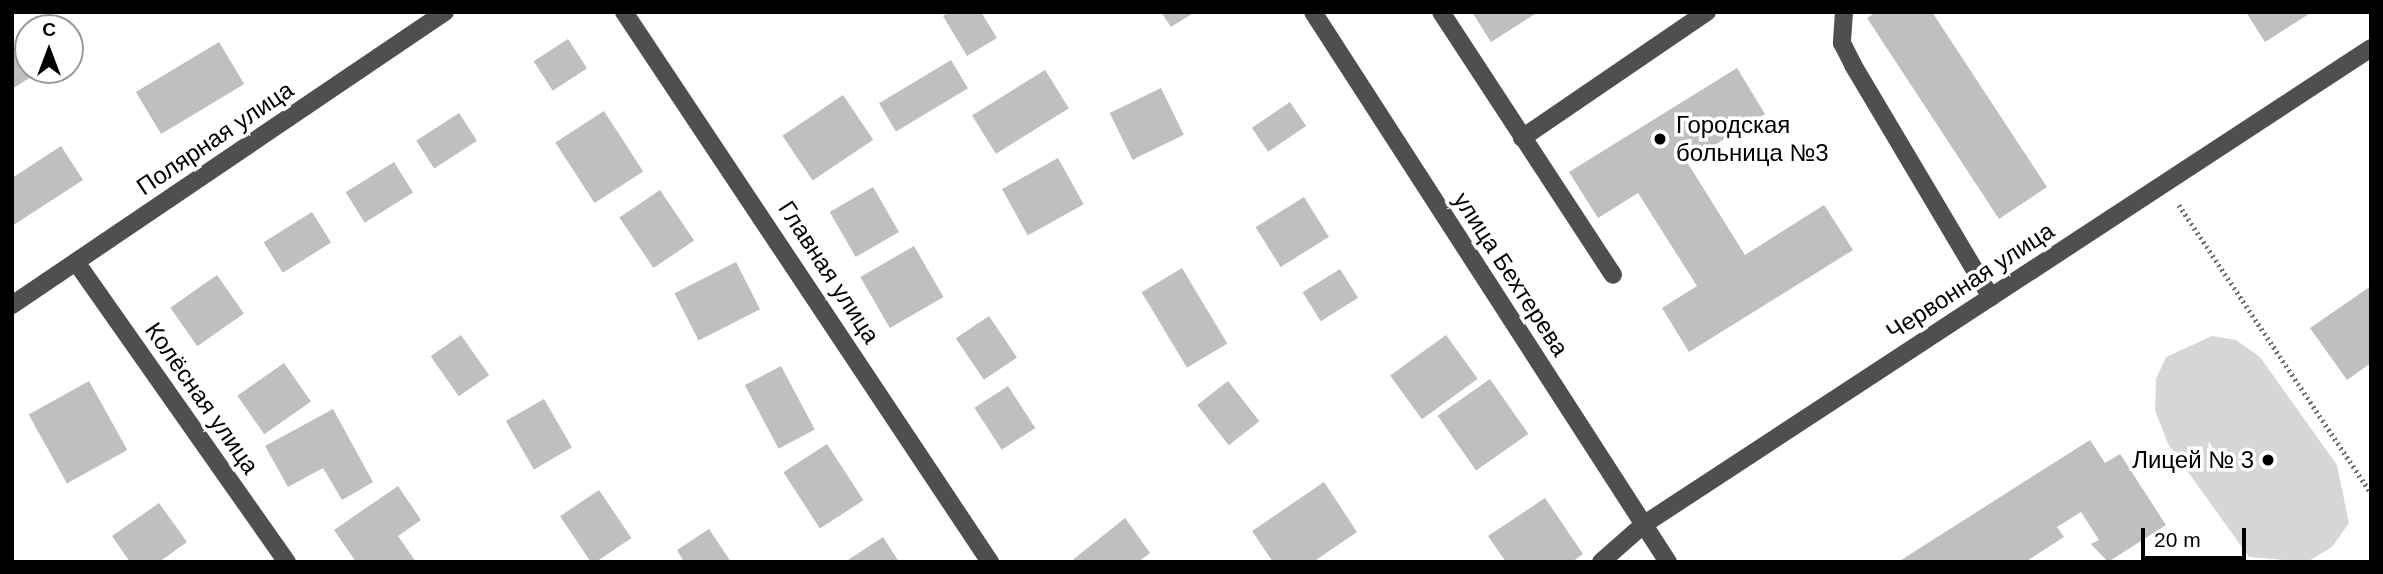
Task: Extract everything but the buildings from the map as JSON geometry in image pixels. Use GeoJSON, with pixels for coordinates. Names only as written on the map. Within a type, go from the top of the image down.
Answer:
{"type":"FeatureCollection","features":[{"type":"Feature","properties":{"kind":"street","name":"Главная улица"},"geometry":{"type":"LineString","coordinates":[[624,12],[990,562]]}},
{"type":"Feature","properties":{"kind":"street","name":"улица Бехтерева"},"geometry":{"type":"LineString","coordinates":[[1313,12],[1668,562]]}},
{"type":"Feature","properties":{"kind":"street"},"geometry":{"type":"LineString","coordinates":[[1441,12],[1613,275]]}},
{"type":"Feature","properties":{"kind":"street"},"geometry":{"type":"LineString","coordinates":[[1522,138],[1707,12]]}},
{"type":"Feature","properties":{"kind":"street"},"geometry":{"type":"LineString","coordinates":[[1844,12],[1842,43],[1853,65],[1991,297]]}},
{"type":"Feature","properties":{"kind":"street","name":"Полярная улица"},"geometry":{"type":"LineString","coordinates":[[12,304],[433,15]]}},
{"type":"Feature","properties":{"kind":"street","name":"Червонная улица"},"geometry":{"type":"LineString","coordinates":[[1601,562],[1643,525],[2371,48]]}},
{"type":"Feature","properties":{"kind":"street","name":"Колёсная улица"},"geometry":{"type":"LineString","coordinates":[[76,261],[287,562]]}},
{"type":"Feature","properties":{"kind":"path"},"geometry":{"type":"LineString","coordinates":[[2165,183],[2371,493]]}},
{"type":"Feature","properties":{"kind":"shaded area"},"geometry":{"type":"Polygon","coordinates":[[[2212,336],[2236,340],[2260,357],[2337,465],[2349,523],[2332,547],[2307,562],[2249,557],[2168,444],[2155,410],[2156,379],[2166,357],[2212,336]]]}},
{"type":"Feature","properties":{"kind":"place","name":"Городская больница №3"},"geometry":{"type":"Point","coordinates":[1660,139]}},
{"type":"Feature","properties":{"kind":"place","name":"Лицей № 3"},"geometry":{"type":"Point","coordinates":[2268,460]}}]}
